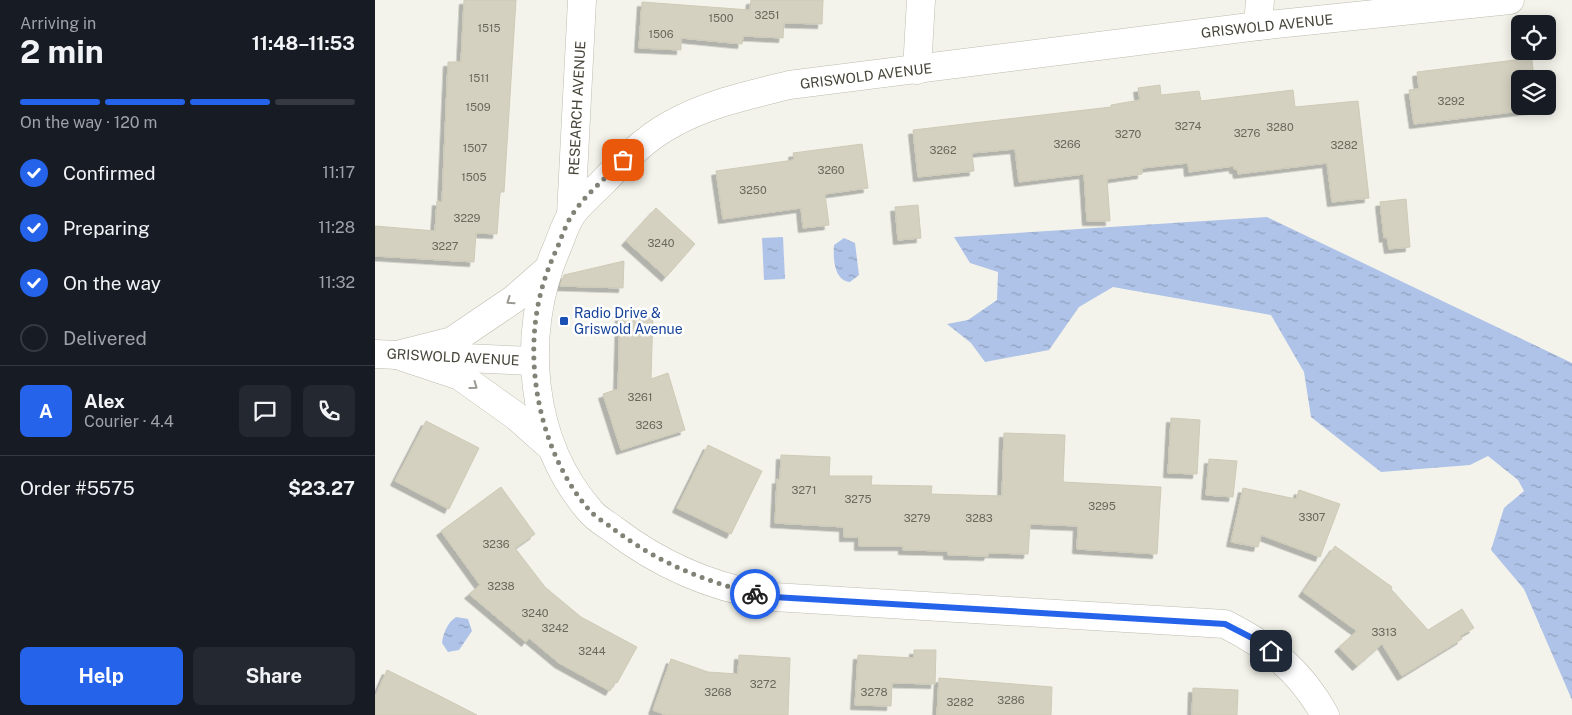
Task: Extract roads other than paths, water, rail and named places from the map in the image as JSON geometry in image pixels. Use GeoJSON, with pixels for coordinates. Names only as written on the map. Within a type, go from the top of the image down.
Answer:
{"type":"FeatureCollection","features":[{"type":"Feature","properties":{"kind":"street","name":"RESEARCH AVENUE"},"geometry":{"type":"LineString","coordinates":[[571,215],[582,0]]}},
{"type":"Feature","properties":{"kind":"street"},"geometry":{"type":"LineString","coordinates":[[917,70],[921,0]]}},
{"type":"Feature","properties":{"kind":"street","name":"GRISWOLD AVENUE"},"geometry":{"type":"LineString","coordinates":[[386,354],[533,361],[536,316],[547,270],[571,215],[631,153],[670,125],[733,99],[789,85],[917,70],[1259,13],[1510,0]]}},
{"type":"Feature","properties":{"kind":"street"},"geometry":{"type":"LineString","coordinates":[[386,354],[452,341],[514,299],[547,270]]}},
{"type":"Feature","properties":{"kind":"street"},"geometry":{"type":"LineString","coordinates":[[386,354],[460,376],[517,416],[552,448]]}},
{"type":"Feature","properties":{"kind":"street"},"geometry":{"type":"LineString","coordinates":[[533,361],[540,406],[552,448],[570,481],[592,513],[626,539],[670,565],[712,583],[774,597],[1225,624],[1258,641],[1284,661],[1313,693],[1325,715]]}},
{"type":"Feature","properties":{"kind":"water"},"geometry":{"type":"Polygon","coordinates":[[[1267,217],[1572,363],[1572,700],[1524,589],[1491,550],[1504,508],[1524,491],[1518,480],[1488,456],[1470,465],[1381,472],[1311,417],[1304,372],[1271,315],[1113,287],[1079,307],[1049,350],[985,362],[971,343],[947,324],[968,320],[997,300],[998,272],[970,263],[954,237],[1267,217]]]}},
{"type":"Feature","properties":{"kind":"water"},"geometry":{"type":"Polygon","coordinates":[[[783,237],[785,279],[764,280],[762,238],[783,237]]]}},
{"type":"Feature","properties":{"kind":"water"},"geometry":{"type":"Polygon","coordinates":[[[844,238],[855,243],[859,275],[850,282],[841,278],[834,262],[834,245],[844,238]]]}},
{"type":"Feature","properties":{"kind":"water"},"geometry":{"type":"Polygon","coordinates":[[[456,617],[468,619],[472,631],[459,650],[448,652],[442,643],[448,625],[456,617]]]}},
{"type":"Feature","properties":{"kind":"place","name":"Radio Drive & Griswold Avenue"},"geometry":{"type":"Point","coordinates":[564,321]}}]}
